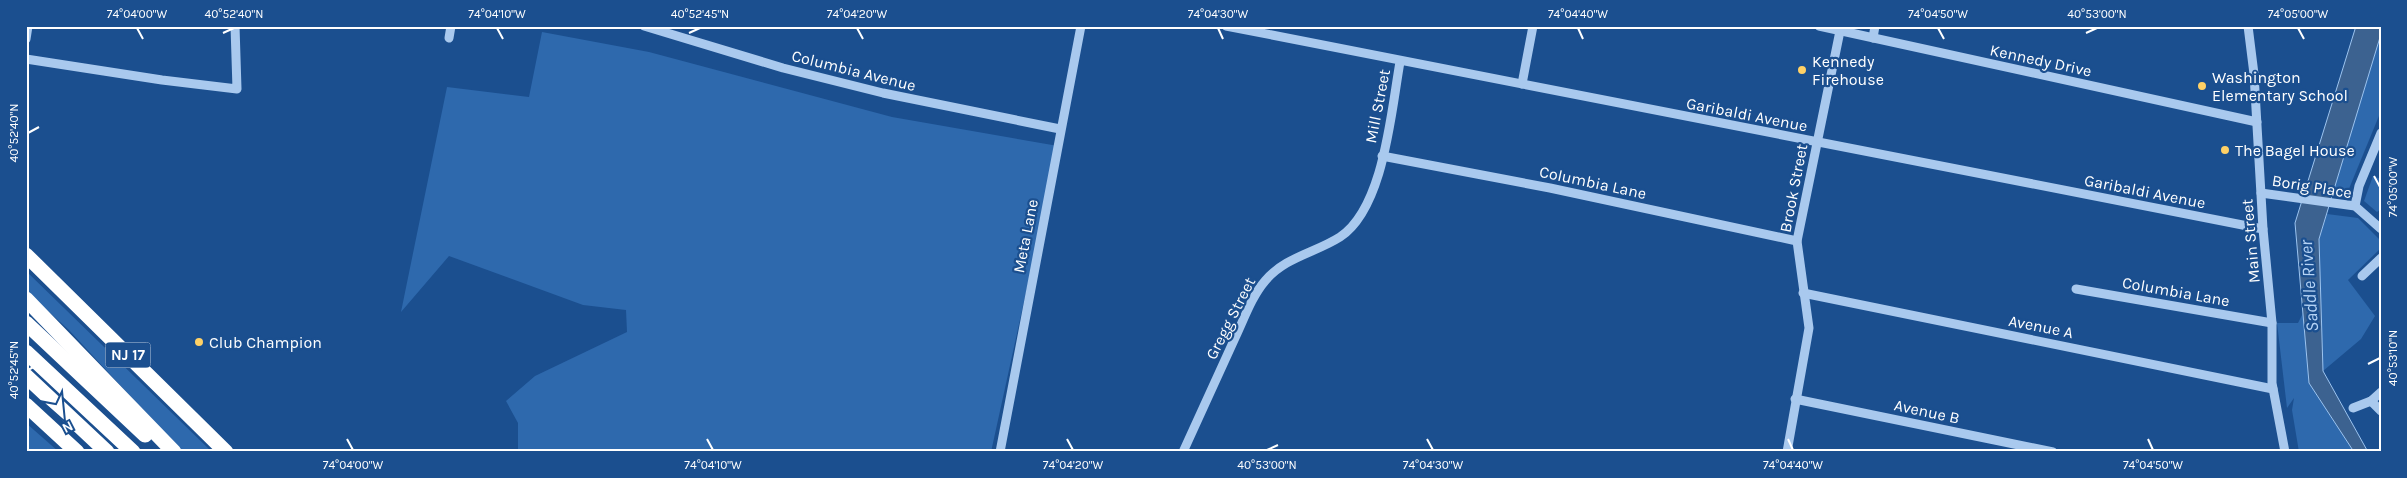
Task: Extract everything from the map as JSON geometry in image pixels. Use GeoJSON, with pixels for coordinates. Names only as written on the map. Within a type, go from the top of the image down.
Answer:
{"type":"FeatureCollection","features":[{"type":"Feature","properties":{"kind":"highway"},"geometry":{"type":"LineString","coordinates":[[26,251],[59,286]]}},
{"type":"Feature","properties":{"kind":"highway","name":"NJ 17"},"geometry":{"type":"LineString","coordinates":[[26,255],[226,452]]}},
{"type":"Feature","properties":{"kind":"highway"},"geometry":{"type":"LineString","coordinates":[[26,299],[174,452]]}},
{"type":"Feature","properties":{"kind":"highway"},"geometry":{"type":"LineString","coordinates":[[26,323],[162,452]]}},
{"type":"Feature","properties":{"kind":"highway"},"geometry":{"type":"LineString","coordinates":[[26,352],[133,452]]}},
{"type":"Feature","properties":{"kind":"highway"},"geometry":{"type":"LineString","coordinates":[[26,376],[106,452]]}},
{"type":"Feature","properties":{"kind":"highway"},"geometry":{"type":"LineString","coordinates":[[26,405],[76,452]]}},
{"type":"Feature","properties":{"kind":"street"},"geometry":{"type":"LineString","coordinates":[[26,39],[28,26]]}},
{"type":"Feature","properties":{"kind":"street"},"geometry":{"type":"LineString","coordinates":[[26,59],[162,80],[237,89],[235,26]]}},
{"type":"Feature","properties":{"kind":"street"},"geometry":{"type":"LineString","coordinates":[[449,38],[451,26]]}},
{"type":"Feature","properties":{"kind":"street","name":"Columbia Avenue"},"geometry":{"type":"LineString","coordinates":[[644,26],[791,70],[882,94],[1060,129]]}},
{"type":"Feature","properties":{"kind":"street","name":"Meta Lane"},"geometry":{"type":"LineString","coordinates":[[1000,452],[1081,26]]}},
{"type":"Feature","properties":{"kind":"street","name":"Garibaldi Avenue"},"geometry":{"type":"LineString","coordinates":[[1226,26],[1400,62],[1522,84],[2263,229]]}},
{"type":"Feature","properties":{"kind":"street"},"geometry":{"type":"LineString","coordinates":[[1522,84],[1533,26]]}},
{"type":"Feature","properties":{"kind":"street","name":"Kennedy Drive"},"geometry":{"type":"LineString","coordinates":[[1819,26],[2257,122]]}},
{"type":"Feature","properties":{"kind":"street"},"geometry":{"type":"LineString","coordinates":[[1873,38],[1875,26]]}},
{"type":"Feature","properties":{"kind":"street","name":"Main Street"},"geometry":{"type":"LineString","coordinates":[[2248,26],[2272,323],[2273,389],[2285,452]]}},
{"type":"Feature","properties":{"kind":"street","name":"Brook Street"},"geometry":{"type":"LineString","coordinates":[[1787,452],[1809,328],[1797,241],[1840,31]]}},
{"type":"Feature","properties":{"kind":"street","name":"Mill Street"},"geometry":{"type":"LineString","coordinates":[[1382,156],[1400,62]]}},
{"type":"Feature","properties":{"kind":"street"},"geometry":{"type":"LineString","coordinates":[[2355,206],[2359,186],[2381,133]]}},
{"type":"Feature","properties":{"kind":"street","name":"Columbia Lane"},"geometry":{"type":"LineString","coordinates":[[1382,156],[1550,188],[1797,241]]}},
{"type":"Feature","properties":{"kind":"street","name":"Gregg Street"},"geometry":{"type":"LineString","coordinates":[[1183,452],[1246,314],[1264,282],[1284,264],[1327,245],[1355,224],[1373,194],[1382,156]]}},
{"type":"Feature","properties":{"kind":"street","name":"Borig Place"},"geometry":{"type":"LineString","coordinates":[[2261,193],[2355,206],[2381,229]]}},
{"type":"Feature","properties":{"kind":"street"},"geometry":{"type":"LineString","coordinates":[[2362,276],[2381,258]]}},
{"type":"Feature","properties":{"kind":"street","name":"Columbia Lane"},"geometry":{"type":"LineString","coordinates":[[2076,288],[2272,323]]}},
{"type":"Feature","properties":{"kind":"street","name":"Avenue A"},"geometry":{"type":"LineString","coordinates":[[1803,293],[2273,389]]}},
{"type":"Feature","properties":{"kind":"street"},"geometry":{"type":"LineString","coordinates":[[2353,408],[2371,401],[2381,392]]}},
{"type":"Feature","properties":{"kind":"street","name":"Avenue B"},"geometry":{"type":"LineString","coordinates":[[1795,399],[2053,452]]}},
{"type":"Feature","properties":{"kind":"street"},"geometry":{"type":"LineString","coordinates":[[2371,401],[2381,411]]}},
{"type":"Feature","properties":{"kind":"shaded area"},"geometry":{"type":"Polygon","coordinates":[[[542,32],[649,52],[892,117],[1058,146],[991,452],[518,452],[518,423],[506,401],[535,376],[627,332],[626,310],[583,305],[449,256],[401,312],[447,87],[529,97],[542,32]]]}},
{"type":"Feature","properties":{"kind":"shaded area"},"geometry":{"type":"Polygon","coordinates":[[[2381,34],[2381,111],[2346,196],[2332,194],[2381,34]]]}},
{"type":"Feature","properties":{"kind":"shaded area"},"geometry":{"type":"Polygon","coordinates":[[[2373,176],[2381,179],[2381,209],[2377,212],[2364,201],[2373,176]]]}},
{"type":"Feature","properties":{"kind":"shaded area"},"geometry":{"type":"Polygon","coordinates":[[[2327,214],[2358,218],[2381,241],[2381,248],[2348,280],[2375,316],[2361,339],[2323,371],[2319,239],[2327,214]]]}},
{"type":"Feature","properties":{"kind":"shaded area"},"geometry":{"type":"Polygon","coordinates":[[[26,271],[212,452],[182,452],[69,330],[26,291],[26,271]]]}},
{"type":"Feature","properties":{"kind":"shaded area"},"geometry":{"type":"Polygon","coordinates":[[[2303,313],[2309,383],[2354,452],[2299,452],[2292,410],[2294,398],[2287,408],[2277,323],[2298,323],[2303,313]]]}},
{"type":"Feature","properties":{"kind":"shaded area"},"geometry":{"type":"Polygon","coordinates":[[[26,423],[59,452],[26,452],[26,423]]]}},
{"type":"Feature","properties":{"kind":"water","name":"Saddle River"},"geometry":{"type":"Polygon","coordinates":[[[2356,26],[2381,26],[2381,34],[2319,239],[2323,371],[2368,452],[2354,452],[2309,383],[2295,223],[2356,26]]]}},
{"type":"Feature","properties":{"kind":"place","name":"Kennedy Firehouse"},"geometry":{"type":"Point","coordinates":[1802,70]}},
{"type":"Feature","properties":{"kind":"place","name":"Washington Elementary School"},"geometry":{"type":"Point","coordinates":[2202,86]}},
{"type":"Feature","properties":{"kind":"place","name":"The Bagel House"},"geometry":{"type":"Point","coordinates":[2225,150]}},
{"type":"Feature","properties":{"kind":"place","name":"Club Champion"},"geometry":{"type":"Point","coordinates":[199,342]}}]}
